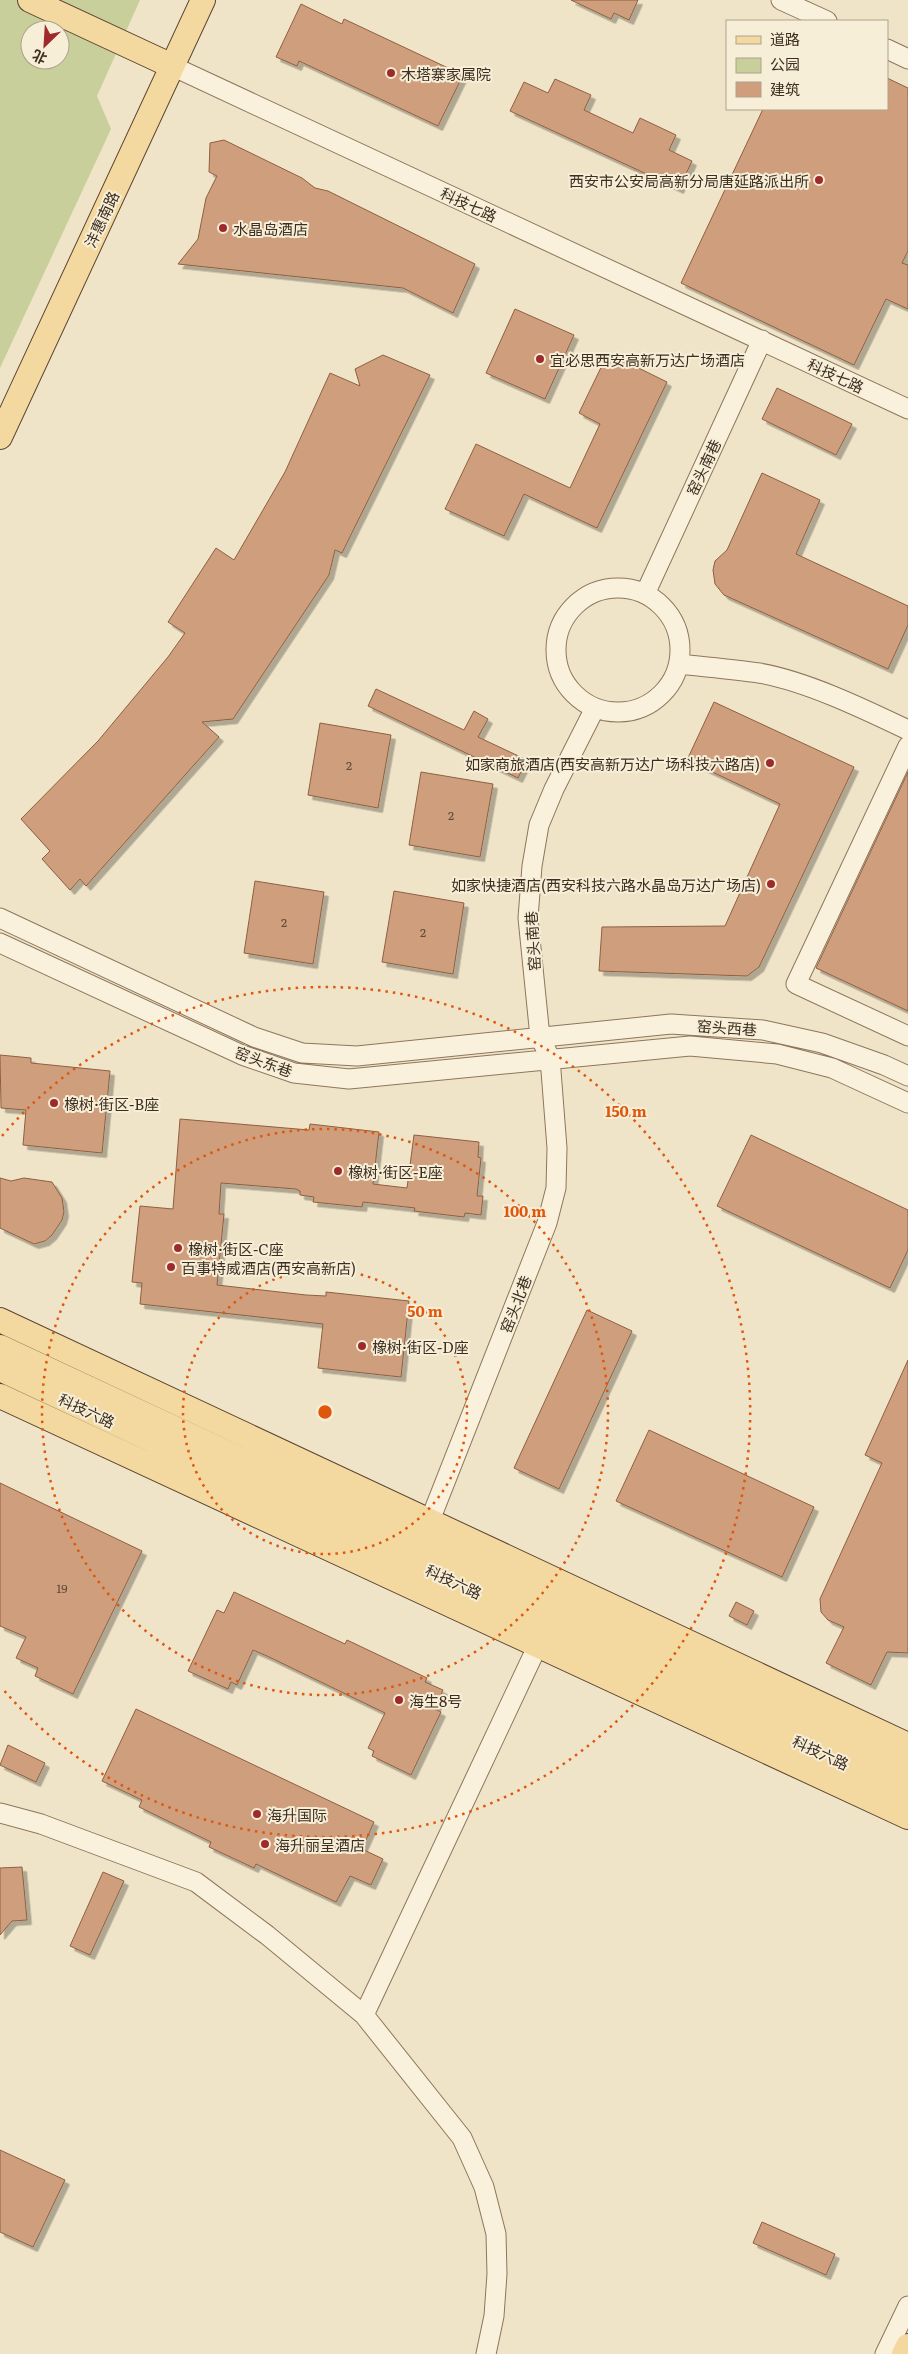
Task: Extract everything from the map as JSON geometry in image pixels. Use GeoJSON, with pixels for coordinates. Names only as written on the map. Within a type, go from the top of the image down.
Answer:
{"type":"FeatureCollection","features":[{"type":"Feature","properties":{"kind":"main road","name":"科技七路"},"geometry":{"type":"LineString","coordinates":[[30,0],[172,66]]}},
{"type":"Feature","properties":{"kind":"main road","name":"沣惠南路"},"geometry":{"type":"LineString","coordinates":[[0,437],[203,0]]}},
{"type":"Feature","properties":{"kind":"main road"},"geometry":{"type":"LineString","coordinates":[[0,1320],[908,1745]]}},
{"type":"Feature","properties":{"kind":"main road","name":"科技六路"},"geometry":{"type":"LineString","coordinates":[[0,1346],[417,1552],[552,1615],[908,1770]]}},
{"type":"Feature","properties":{"kind":"main road","name":"科技六路"},"geometry":{"type":"LineString","coordinates":[[0,1369],[417,1552]]}},
{"type":"Feature","properties":{"kind":"main road"},"geometry":{"type":"LineString","coordinates":[[0,1396],[908,1818]]}},
{"type":"Feature","properties":{"kind":"main road","name":"科技六路"},"geometry":{"type":"LineString","coordinates":[[552,1615],[908,1794]]}},
{"type":"Feature","properties":{"kind":"main road"},"geometry":{"type":"LineString","coordinates":[[904,2354],[908,2346]]}},
{"type":"Feature","properties":{"kind":"street"},"geometry":{"type":"LineString","coordinates":[[781,0],[825,20]]}},
{"type":"Feature","properties":{"kind":"street"},"geometry":{"type":"LineString","coordinates":[[888,49],[908,59]]}},
{"type":"Feature","properties":{"kind":"street","name":"科技七路"},"geometry":{"type":"LineString","coordinates":[[172,66],[908,408]]}},
{"type":"Feature","properties":{"kind":"street","name":"窑头南巷"},"geometry":{"type":"LineString","coordinates":[[645,594],[762,340]]}},
{"type":"Feature","properties":{"kind":"street"},"geometry":{"type":"LineString","coordinates":[[615,588],[634,590],[645,594],[667,612],[676,629],[680,648],[679,664],[670,685],[656,700],[639,709],[618,712],[594,708],[578,698],[564,682],[557,662],[557,640],[564,620],[577,604],[596,593],[615,588]]}},
{"type":"Feature","properties":{"kind":"street"},"geometry":{"type":"LineString","coordinates":[[679,664],[760,674],[816,690],[908,730]]}},
{"type":"Feature","properties":{"kind":"street","name":"窑头南巷"},"geometry":{"type":"LineString","coordinates":[[540,1036],[528,918],[532,866],[539,825],[594,708]]}},
{"type":"Feature","properties":{"kind":"street"},"geometry":{"type":"LineString","coordinates":[[908,746],[796,984],[908,1036]]}},
{"type":"Feature","properties":{"kind":"street","name":"窑头东巷"},"geometry":{"type":"LineString","coordinates":[[0,918],[254,1037],[302,1053],[357,1056],[540,1036]]}},
{"type":"Feature","properties":{"kind":"street","name":"窑头东巷"},"geometry":{"type":"LineString","coordinates":[[0,943],[242,1055],[294,1073],[348,1079],[550,1058]]}},
{"type":"Feature","properties":{"kind":"street","name":"窑头西巷"},"geometry":{"type":"LineString","coordinates":[[540,1036],[671,1024],[764,1030],[822,1043],[884,1065],[908,1076]]}},
{"type":"Feature","properties":{"kind":"street","name":"窑头北巷"},"geometry":{"type":"LineString","coordinates":[[417,1552],[547,1223],[556,1188],[557,1148],[550,1058],[540,1036]]}},
{"type":"Feature","properties":{"kind":"street","name":"窑头西巷"},"geometry":{"type":"LineString","coordinates":[[550,1058],[690,1046],[776,1054],[832,1068],[908,1103]]}},
{"type":"Feature","properties":{"kind":"street"},"geometry":{"type":"LineString","coordinates":[[364,2015],[552,1615]]}},
{"type":"Feature","properties":{"kind":"street"},"geometry":{"type":"LineString","coordinates":[[0,1813],[41,1824],[196,1882],[267,1935],[364,2015],[462,2138],[484,2187],[496,2234],[497,2274],[494,2316],[486,2354]]}},
{"type":"Feature","properties":{"kind":"street"},"geometry":{"type":"LineString","coordinates":[[885,2354],[908,2306]]}},
{"type":"Feature","properties":{"kind":"green space"},"geometry":{"type":"Polygon","coordinates":[[[0,0],[140,0],[97,96],[111,129],[0,368],[0,0]]]}},
{"type":"Feature","properties":{"kind":"building"},"geometry":{"type":"Polygon","coordinates":[[[571,0],[638,0],[629,20],[614,13],[611,19],[571,0]]]}},
{"type":"Feature","properties":{"kind":"building","name":"木塔寨家属院"},"geometry":{"type":"Polygon","coordinates":[[[301,4],[342,24],[344,19],[463,75],[438,126],[299,61],[297,66],[276,57],[301,4]]]}},
{"type":"Feature","properties":{"kind":"building","name":"西安市公安局高新分局唐延路派出所"},"geometry":{"type":"Polygon","coordinates":[[[888,78],[908,88],[908,251],[902,263],[908,265],[908,309],[886,299],[854,365],[681,283],[763,110],[888,110],[888,78]]]}},
{"type":"Feature","properties":{"kind":"building"},"geometry":{"type":"Polygon","coordinates":[[[555,79],[591,95],[584,110],[633,133],[640,118],[676,135],[669,150],[692,161],[679,189],[510,111],[524,82],[548,93],[555,79]]]}},
{"type":"Feature","properties":{"kind":"building"},"geometry":{"type":"Polygon","coordinates":[[[224,140],[302,178],[315,188],[328,191],[475,264],[453,313],[403,288],[178,264],[198,239],[206,198],[217,176],[209,172],[210,143],[224,140]]]}},
{"type":"Feature","properties":{"kind":"building"},"geometry":{"type":"Polygon","coordinates":[[[515,309],[574,335],[545,399],[486,373],[515,309]]]}},
{"type":"Feature","properties":{"kind":"building"},"geometry":{"type":"Polygon","coordinates":[[[608,353],[667,382],[597,528],[524,494],[504,536],[445,509],[476,444],[570,488],[600,424],[579,413],[608,353]]]}},
{"type":"Feature","properties":{"kind":"building"},"geometry":{"type":"Polygon","coordinates":[[[383,355],[430,375],[342,553],[335,550],[329,575],[233,719],[202,722],[219,737],[86,886],[80,879],[70,890],[42,859],[50,851],[21,819],[98,741],[168,657],[185,633],[168,622],[216,548],[234,560],[285,472],[330,373],[360,386],[355,369],[383,355]]]}},
{"type":"Feature","properties":{"kind":"building"},"geometry":{"type":"Polygon","coordinates":[[[777,388],[852,424],[836,455],[762,419],[777,388]]]}},
{"type":"Feature","properties":{"kind":"building"},"geometry":{"type":"Polygon","coordinates":[[[762,473],[820,500],[796,554],[908,606],[908,625],[888,669],[724,595],[715,584],[713,570],[715,561],[727,550],[762,473]]]}},
{"type":"Feature","properties":{"kind":"building"},"geometry":{"type":"Polygon","coordinates":[[[376,689],[464,730],[474,711],[488,719],[478,737],[527,760],[518,778],[368,706],[376,689]]]}},
{"type":"Feature","properties":{"kind":"building"},"geometry":{"type":"Polygon","coordinates":[[[714,702],[854,767],[759,967],[747,976],[599,971],[602,927],[725,926],[780,804],[687,760],[714,702]]]}},
{"type":"Feature","properties":{"kind":"building"},"geometry":{"type":"Polygon","coordinates":[[[320,723],[391,735],[378,808],[308,795],[320,723]]]}},
{"type":"Feature","properties":{"kind":"building"},"geometry":{"type":"Polygon","coordinates":[[[421,772],[493,784],[480,857],[409,845],[421,772]]]}},
{"type":"Feature","properties":{"kind":"building"},"geometry":{"type":"Polygon","coordinates":[[[908,772],[908,1011],[816,968],[908,772]]]}},
{"type":"Feature","properties":{"kind":"building"},"geometry":{"type":"Polygon","coordinates":[[[255,881],[324,892],[313,964],[244,953],[255,881]]]}},
{"type":"Feature","properties":{"kind":"building"},"geometry":{"type":"Polygon","coordinates":[[[394,891],[464,903],[453,974],[382,962],[394,891]]]}},
{"type":"Feature","properties":{"kind":"building","name":"橡树·街区-B座"},"geometry":{"type":"Polygon","coordinates":[[[0,1055],[31,1058],[31,1063],[110,1071],[102,1153],[23,1145],[26,1110],[1,1108],[0,1055]]]}},
{"type":"Feature","properties":{"kind":"building"},"geometry":{"type":"Polygon","coordinates":[[[180,1119],[309,1130],[310,1124],[379,1132],[373,1184],[407,1188],[414,1135],[479,1142],[478,1157],[481,1158],[477,1196],[483,1196],[481,1215],[465,1213],[464,1217],[414,1211],[415,1208],[363,1202],[362,1207],[313,1202],[314,1197],[300,1195],[300,1191],[296,1189],[221,1183],[219,1214],[224,1214],[217,1285],[306,1295],[326,1296],[326,1292],[409,1301],[401,1377],[318,1368],[323,1324],[140,1304],[142,1283],[132,1282],[140,1206],[173,1209],[180,1119]]]}},
{"type":"Feature","properties":{"kind":"building"},"geometry":{"type":"Polygon","coordinates":[[[751,1135],[908,1210],[908,1250],[890,1288],[717,1206],[751,1135]]]}},
{"type":"Feature","properties":{"kind":"building"},"geometry":{"type":"Polygon","coordinates":[[[0,1178],[11,1181],[24,1178],[52,1182],[62,1198],[64,1212],[62,1220],[52,1235],[45,1241],[34,1244],[0,1228],[0,1178]]]}},
{"type":"Feature","properties":{"kind":"building"},"geometry":{"type":"Polygon","coordinates":[[[587,1310],[632,1331],[559,1489],[514,1468],[587,1310]]]}},
{"type":"Feature","properties":{"kind":"building"},"geometry":{"type":"Polygon","coordinates":[[[908,1360],[908,1653],[887,1652],[871,1685],[826,1663],[844,1627],[828,1620],[821,1612],[820,1599],[882,1463],[865,1455],[908,1360]]]}},
{"type":"Feature","properties":{"kind":"building"},"geometry":{"type":"Polygon","coordinates":[[[649,1430],[814,1507],[782,1577],[616,1501],[649,1430]]]}},
{"type":"Feature","properties":{"kind":"building"},"geometry":{"type":"Polygon","coordinates":[[[0,1483],[142,1551],[73,1694],[35,1676],[38,1668],[16,1658],[26,1637],[0,1626],[0,1483]]]}},
{"type":"Feature","properties":{"kind":"building","name":"海生8号"},"geometry":{"type":"Polygon","coordinates":[[[234,1592],[345,1644],[347,1640],[427,1678],[425,1682],[443,1690],[435,1709],[441,1712],[411,1775],[372,1756],[374,1751],[368,1748],[385,1713],[267,1656],[253,1650],[237,1685],[231,1682],[228,1689],[188,1671],[217,1610],[224,1613],[234,1592]]]}},
{"type":"Feature","properties":{"kind":"building"},"geometry":{"type":"Polygon","coordinates":[[[736,1602],[754,1611],[747,1625],[729,1616],[736,1602]]]}},
{"type":"Feature","properties":{"kind":"building","name":"海升国际"},"geometry":{"type":"Polygon","coordinates":[[[136,1709],[374,1822],[362,1849],[383,1859],[371,1885],[350,1876],[336,1902],[256,1864],[254,1868],[209,1847],[211,1842],[139,1807],[142,1800],[102,1781],[136,1709]]]}},
{"type":"Feature","properties":{"kind":"building"},"geometry":{"type":"Polygon","coordinates":[[[8,1745],[45,1763],[36,1782],[0,1765],[8,1745]]]}},
{"type":"Feature","properties":{"kind":"building"},"geometry":{"type":"Polygon","coordinates":[[[22,1867],[27,1920],[12,1921],[0,1935],[0,1868],[22,1867]]]}},
{"type":"Feature","properties":{"kind":"building"},"geometry":{"type":"Polygon","coordinates":[[[103,1872],[124,1881],[90,1955],[70,1946],[103,1872]]]}},
{"type":"Feature","properties":{"kind":"building"},"geometry":{"type":"Polygon","coordinates":[[[0,2150],[65,2180],[33,2247],[0,2232],[0,2150]]]}},
{"type":"Feature","properties":{"kind":"building"},"geometry":{"type":"Polygon","coordinates":[[[762,2222],[835,2254],[826,2275],[753,2243],[762,2222]]]}},
{"type":"Feature","properties":{"kind":"place","name":"木塔寨家属院"},"geometry":{"type":"Point","coordinates":[391,73]}},
{"type":"Feature","properties":{"kind":"place","name":"西安市公安局高新分局唐延路派出所"},"geometry":{"type":"Point","coordinates":[819,180]}},
{"type":"Feature","properties":{"kind":"place","name":"水晶岛酒店"},"geometry":{"type":"Point","coordinates":[223,228]}},
{"type":"Feature","properties":{"kind":"place","name":"宜必思西安高新万达广场酒店"},"geometry":{"type":"Point","coordinates":[540,359]}},
{"type":"Feature","properties":{"kind":"place","name":"如家商旅酒店(西安高新万达广场科技六路店)"},"geometry":{"type":"Point","coordinates":[770,763]}},
{"type":"Feature","properties":{"kind":"place","name":"如家快捷酒店(西安科技六路水晶岛万达广场店)"},"geometry":{"type":"Point","coordinates":[771,884]}},
{"type":"Feature","properties":{"kind":"place","name":"橡树·街区-B座"},"geometry":{"type":"Point","coordinates":[54,1103]}},
{"type":"Feature","properties":{"kind":"place","name":"橡树·街区-E座"},"geometry":{"type":"Point","coordinates":[338,1171]}},
{"type":"Feature","properties":{"kind":"place","name":"橡树·街区-C座"},"geometry":{"type":"Point","coordinates":[178,1248]}},
{"type":"Feature","properties":{"kind":"place","name":"百事特威酒店(西安高新店)"},"geometry":{"type":"Point","coordinates":[171,1267]}},
{"type":"Feature","properties":{"kind":"place","name":"橡树·街区-D座"},"geometry":{"type":"Point","coordinates":[362,1346]}},
{"type":"Feature","properties":{"kind":"place","name":"海生8号"},"geometry":{"type":"Point","coordinates":[399,1700]}},
{"type":"Feature","properties":{"kind":"place","name":"海升国际"},"geometry":{"type":"Point","coordinates":[257,1814]}},
{"type":"Feature","properties":{"kind":"place","name":"海升丽呈酒店"},"geometry":{"type":"Point","coordinates":[265,1844]}}]}
